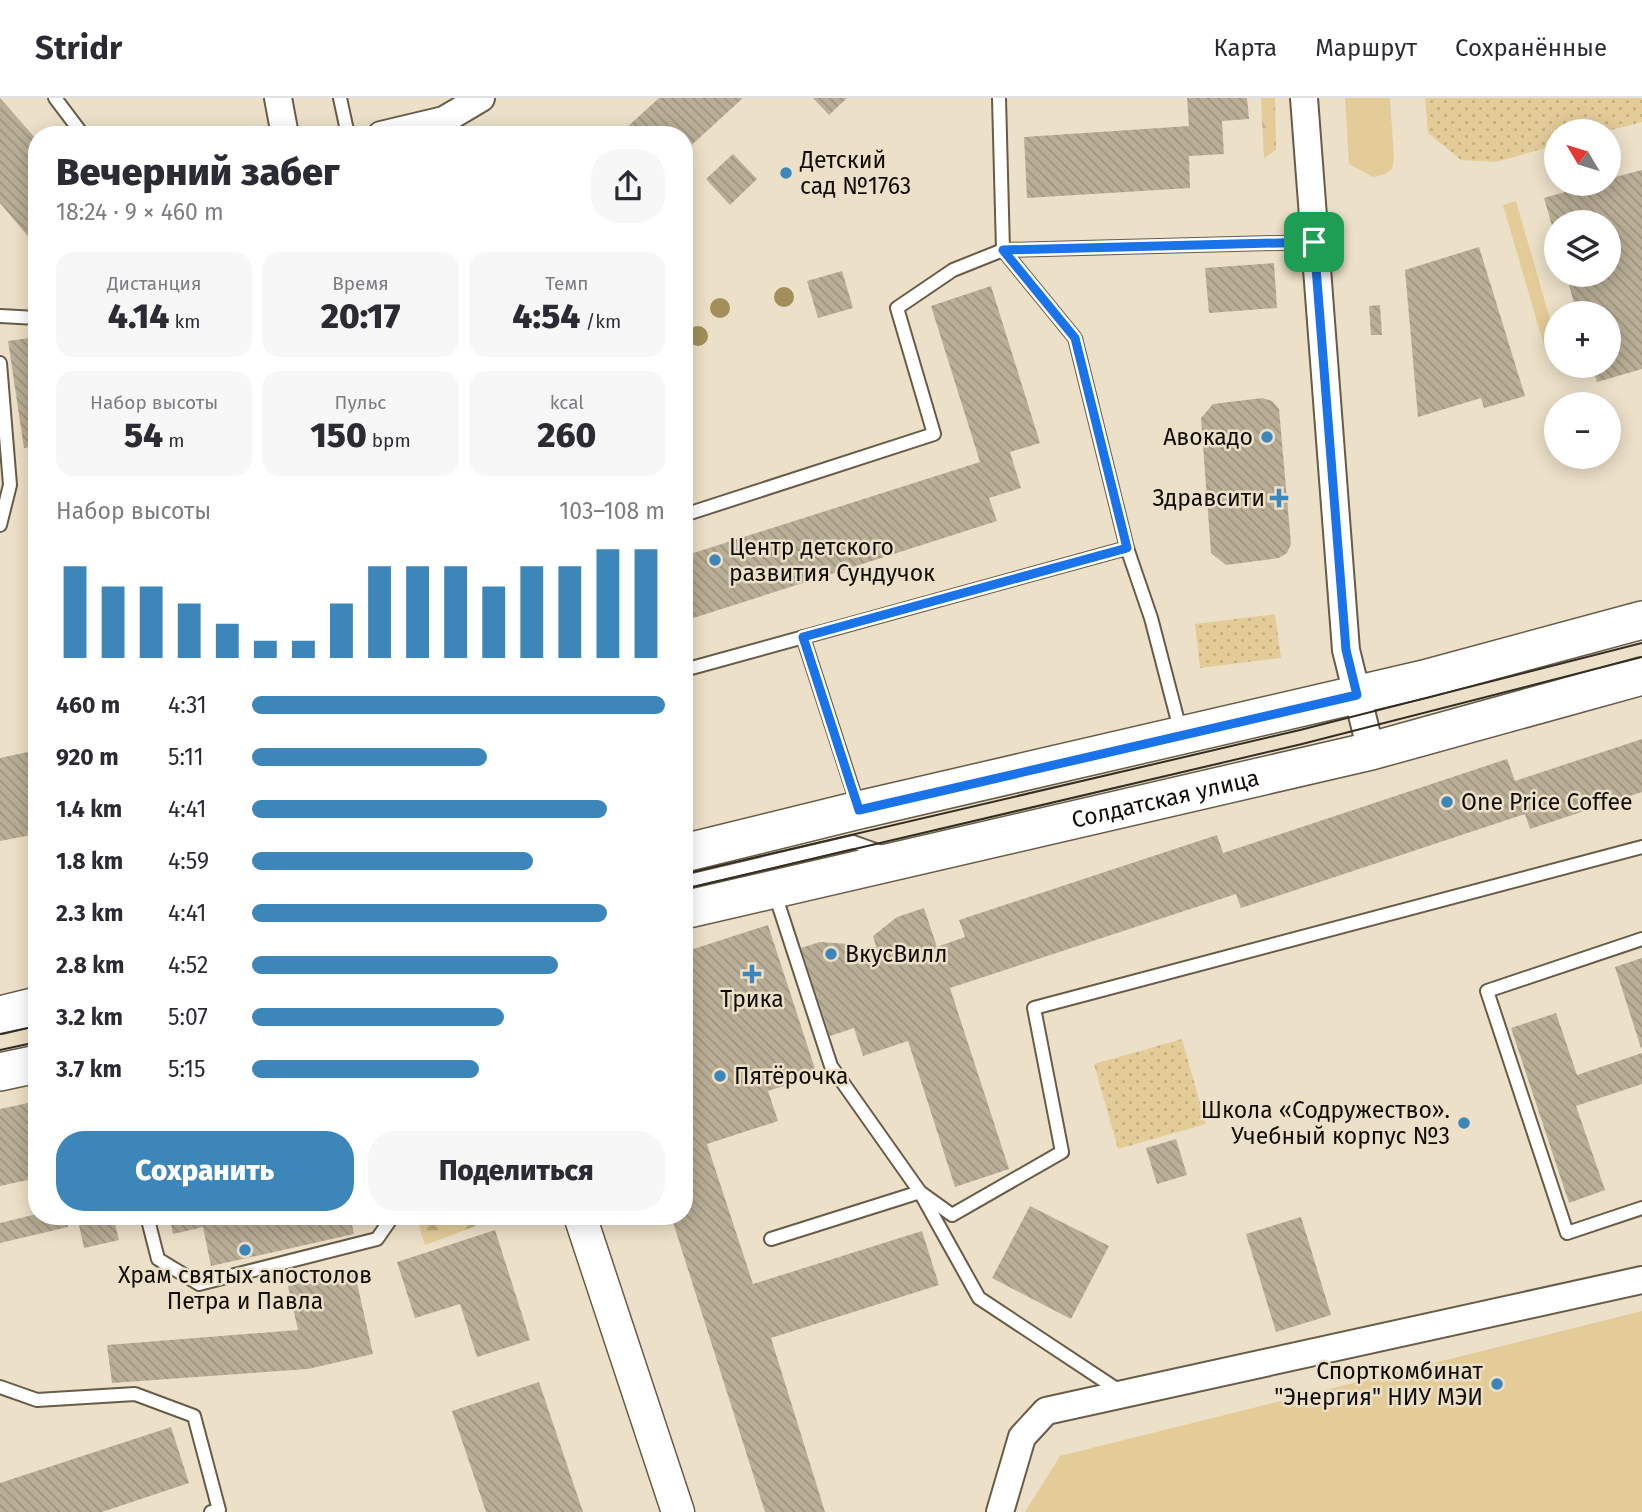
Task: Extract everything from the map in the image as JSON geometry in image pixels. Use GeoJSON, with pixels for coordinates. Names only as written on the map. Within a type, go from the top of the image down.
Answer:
{"type":"FeatureCollection","features":[{"type":"Feature","properties":{"kind":"main road"},"geometry":{"type":"LineString","coordinates":[[693,851],[1357,695],[1642,620]]}},
{"type":"Feature","properties":{"kind":"main road","name":"Солдатская улица"},"geometry":{"type":"LineString","coordinates":[[693,908],[1371,751],[1642,676]]}},
{"type":"Feature","properties":{"kind":"main road"},"geometry":{"type":"LineString","coordinates":[[0,1015],[28,1008]]}},
{"type":"Feature","properties":{"kind":"main road"},"geometry":{"type":"LineString","coordinates":[[0,1072],[28,1066]]}},
{"type":"Feature","properties":{"kind":"street"},"geometry":{"type":"LineString","coordinates":[[278,98],[283,126]]}},
{"type":"Feature","properties":{"kind":"street"},"geometry":{"type":"LineString","coordinates":[[419,126],[444,120],[481,98]]}},
{"type":"Feature","properties":{"kind":"street"},"geometry":{"type":"LineString","coordinates":[[1304,98],[1346,650],[1371,751]]}},
{"type":"Feature","properties":{"kind":"street"},"geometry":{"type":"LineString","coordinates":[[583,1225],[678,1512]]}},
{"type":"Feature","properties":{"kind":"street"},"geometry":{"type":"LineString","coordinates":[[1000,1512],[1022,1437],[1046,1411],[1642,1280]]}},
{"type":"Feature","properties":{"kind":"lane"},"geometry":{"type":"LineString","coordinates":[[55,98],[76,126]]}},
{"type":"Feature","properties":{"kind":"lane"},"geometry":{"type":"LineString","coordinates":[[340,98],[346,126]]}},
{"type":"Feature","properties":{"kind":"lane"},"geometry":{"type":"LineString","coordinates":[[999,98],[1003,250],[1075,338],[1127,548],[1151,618],[1181,736]]}},
{"type":"Feature","properties":{"kind":"lane"},"geometry":{"type":"LineString","coordinates":[[693,512],[934,434],[897,308],[953,270],[1003,250],[1314,242]]}},
{"type":"Feature","properties":{"kind":"lane"},"geometry":{"type":"LineString","coordinates":[[0,316],[28,318]]}},
{"type":"Feature","properties":{"kind":"lane"},"geometry":{"type":"LineString","coordinates":[[0,363],[10,485],[0,525]]}},
{"type":"Feature","properties":{"kind":"lane"},"geometry":{"type":"LineString","coordinates":[[693,668],[1127,548]]}},
{"type":"Feature","properties":{"kind":"lane"},"geometry":{"type":"LineString","coordinates":[[803,637],[859,810]]}},
{"type":"Feature","properties":{"kind":"lane"},"geometry":{"type":"LineString","coordinates":[[693,881],[853,842],[903,860]]}},
{"type":"Feature","properties":{"kind":"lane"},"geometry":{"type":"LineString","coordinates":[[920,1192],[952,1215],[1062,1152],[1034,1008],[1642,847]]}},
{"type":"Feature","properties":{"kind":"lane"},"geometry":{"type":"LineString","coordinates":[[774,890],[831,1066],[920,1192],[979,1297],[1124,1394]]}},
{"type":"Feature","properties":{"kind":"lane"},"geometry":{"type":"LineString","coordinates":[[1642,939],[1487,991],[1567,1233],[1642,1208]]}},
{"type":"Feature","properties":{"kind":"lane"},"geometry":{"type":"LineString","coordinates":[[771,1239],[920,1192]]}},
{"type":"Feature","properties":{"kind":"lane"},"geometry":{"type":"LineString","coordinates":[[150,1225],[158,1259],[199,1284],[377,1239],[387,1225]]}},
{"type":"Feature","properties":{"kind":"lane"},"geometry":{"type":"LineString","coordinates":[[0,1387],[37,1400],[135,1394],[194,1416],[219,1510],[211,1512]]}},
{"type":"Feature","properties":{"kind":"green space"},"geometry":{"type":"Polygon","coordinates":[[[1261,98],[1275,98],[1276,150],[1264,158],[1261,98]]]}},
{"type":"Feature","properties":{"kind":"green space"},"geometry":{"type":"Polygon","coordinates":[[[1345,98],[1390,98],[1394,159],[1392,169],[1385,174],[1373,177],[1349,164],[1345,98]]]}},
{"type":"Feature","properties":{"kind":"green space"},"geometry":{"type":"Polygon","coordinates":[[[1425,98],[1642,98],[1642,122],[1621,127],[1621,119],[1544,119],[1544,148],[1496,162],[1461,160],[1428,133],[1425,98]]]}},
{"type":"Feature","properties":{"kind":"green space"},"geometry":{"type":"Polygon","coordinates":[[[1516,201],[1545,301],[1544,346],[1503,205],[1516,201]]]}},
{"type":"Feature","properties":{"kind":"green space"},"geometry":{"type":"Polygon","coordinates":[[[1275,614],[1281,658],[1200,668],[1195,624],[1275,614]]]}},
{"type":"Feature","properties":{"kind":"green space"},"geometry":{"type":"Polygon","coordinates":[[[1182,1039],[1206,1124],[1118,1149],[1094,1064],[1182,1039]]]}},
{"type":"Feature","properties":{"kind":"green space"},"geometry":{"type":"Polygon","coordinates":[[[419,1225],[479,1225],[425,1245],[419,1225]]]}},
{"type":"Feature","properties":{"kind":"green space","name":"Спорткомбинат \"Энергия\" НИУ МЭИ"},"geometry":{"type":"Polygon","coordinates":[[[1642,1311],[1642,1512],[1025,1512],[1060,1456],[1642,1311]]]}},
{"type":"Feature","properties":{"kind":"building"},"geometry":{"type":"Polygon","coordinates":[[[0,98],[28,130],[28,236],[0,203],[0,98]]]}},
{"type":"Feature","properties":{"kind":"building"},"geometry":{"type":"Polygon","coordinates":[[[659,98],[743,98],[693,144],[693,126],[628,126],[659,98]]]}},
{"type":"Feature","properties":{"kind":"building"},"geometry":{"type":"Polygon","coordinates":[[[813,98],[847,98],[829,115],[813,98]]]}},
{"type":"Feature","properties":{"kind":"building"},"geometry":{"type":"Polygon","coordinates":[[[1187,98],[1247,98],[1249,119],[1222,121],[1224,154],[1189,156],[1190,188],[1027,198],[1024,137],[1189,126],[1187,98]]]}},
{"type":"Feature","properties":{"kind":"building"},"geometry":{"type":"Polygon","coordinates":[[[733,154],[757,179],[730,205],[706,179],[733,154]]]}},
{"type":"Feature","properties":{"kind":"building"},"geometry":{"type":"Polygon","coordinates":[[[1642,170],[1642,369],[1621,375],[1621,301],[1574,301],[1569,287],[1621,287],[1621,210],[1547,210],[1544,198],[1621,196],[1621,176],[1642,170]]]}},
{"type":"Feature","properties":{"kind":"building"},"geometry":{"type":"Polygon","coordinates":[[[1479,247],[1525,396],[1484,408],[1481,398],[1418,417],[1405,270],[1479,247]]]}},
{"type":"Feature","properties":{"kind":"building"},"geometry":{"type":"Polygon","coordinates":[[[1274,263],[1277,308],[1209,313],[1205,268],[1274,263]]]}},
{"type":"Feature","properties":{"kind":"building"},"geometry":{"type":"Polygon","coordinates":[[[842,271],[853,308],[818,318],[807,281],[842,271]]]}},
{"type":"Feature","properties":{"kind":"building"},"geometry":{"type":"Polygon","coordinates":[[[991,286],[1040,443],[1010,452],[1021,488],[989,498],[997,521],[693,618],[693,553],[980,462],[931,306],[991,286]]]}},
{"type":"Feature","properties":{"kind":"building"},"geometry":{"type":"Polygon","coordinates":[[[1380,305],[1382,335],[1371,335],[1369,306],[1380,305]]]}},
{"type":"Feature","properties":{"kind":"building"},"geometry":{"type":"Polygon","coordinates":[[[28,338],[28,447],[24,448],[8,341],[28,338]]]}},
{"type":"Feature","properties":{"kind":"building"},"geometry":{"type":"Polygon","coordinates":[[[1262,398],[1272,401],[1279,409],[1291,544],[1287,553],[1279,558],[1226,565],[1211,553],[1201,418],[1213,404],[1262,398]]]}},
{"type":"Feature","properties":{"kind":"building"},"geometry":{"type":"Polygon","coordinates":[[[1642,739],[1642,792],[1530,829],[1525,814],[1241,908],[1236,894],[950,988],[1009,1169],[955,1187],[908,1041],[863,1056],[854,1028],[830,1036],[801,948],[820,942],[849,944],[854,961],[878,953],[873,936],[897,917],[924,908],[937,947],[965,937],[959,920],[1217,835],[1223,853],[1507,759],[1515,781],[1642,739]]]}},
{"type":"Feature","properties":{"kind":"building"},"geometry":{"type":"Polygon","coordinates":[[[28,752],[28,836],[0,841],[0,758],[28,752]]]}},
{"type":"Feature","properties":{"kind":"building"},"geometry":{"type":"Polygon","coordinates":[[[768,925],[817,1075],[768,1091],[778,1121],[707,1144],[753,1284],[922,1231],[939,1285],[771,1338],[825,1512],[765,1512],[674,1225],[693,1225],[693,949],[768,925]]]}},
{"type":"Feature","properties":{"kind":"building"},"geometry":{"type":"Polygon","coordinates":[[[1642,958],[1642,1048],[1641,1048],[1615,967],[1642,958]]]}},
{"type":"Feature","properties":{"kind":"building"},"geometry":{"type":"Polygon","coordinates":[[[1556,1013],[1577,1075],[1642,1053],[1642,1084],[1576,1106],[1605,1190],[1569,1203],[1511,1028],[1556,1013]]]}},
{"type":"Feature","properties":{"kind":"building"},"geometry":{"type":"Polygon","coordinates":[[[28,1103],[28,1180],[0,1186],[0,1109],[28,1103]]]}},
{"type":"Feature","properties":{"kind":"building"},"geometry":{"type":"Polygon","coordinates":[[[1176,1139],[1187,1175],[1157,1184],[1146,1148],[1176,1139]]]}},
{"type":"Feature","properties":{"kind":"building"},"geometry":{"type":"Polygon","coordinates":[[[1030,1206],[1109,1246],[1071,1319],[992,1278],[1030,1206]]]}},
{"type":"Feature","properties":{"kind":"building"},"geometry":{"type":"Polygon","coordinates":[[[28,1216],[28,1225],[68,1227],[0,1243],[0,1223],[28,1216]]]}},
{"type":"Feature","properties":{"kind":"building"},"geometry":{"type":"Polygon","coordinates":[[[1301,1217],[1331,1315],[1276,1332],[1246,1234],[1301,1217]]]}},
{"type":"Feature","properties":{"kind":"building"},"geometry":{"type":"Polygon","coordinates":[[[79,1225],[115,1225],[119,1240],[84,1248],[79,1225]]]}},
{"type":"Feature","properties":{"kind":"building","name":"Храм святых апостолов Петра и Павла"},"geometry":{"type":"Polygon","coordinates":[[[171,1225],[352,1225],[354,1234],[211,1266],[203,1227],[173,1234],[171,1225]]]}},
{"type":"Feature","properties":{"kind":"building"},"geometry":{"type":"Polygon","coordinates":[[[495,1230],[530,1340],[477,1357],[460,1304],[415,1318],[397,1262],[495,1230]]]}},
{"type":"Feature","properties":{"kind":"building"},"geometry":{"type":"Polygon","coordinates":[[[354,1270],[373,1354],[308,1369],[112,1383],[107,1345],[298,1330],[288,1286],[354,1270]]]}},
{"type":"Feature","properties":{"kind":"building"},"geometry":{"type":"Polygon","coordinates":[[[539,1382],[583,1512],[486,1512],[452,1411],[539,1382]]]}},
{"type":"Feature","properties":{"kind":"building"},"geometry":{"type":"Polygon","coordinates":[[[171,1427],[189,1483],[102,1512],[0,1512],[0,1483],[171,1427]]]}},
{"type":"Feature","properties":{"kind":"tram line"},"geometry":{"type":"LineString","coordinates":[[693,872],[1300,730],[1642,643]]}},
{"type":"Feature","properties":{"kind":"tram line"},"geometry":{"type":"LineString","coordinates":[[693,887],[1302,744],[1642,657]]}},
{"type":"Feature","properties":{"kind":"tram line"},"geometry":{"type":"LineString","coordinates":[[0,1034],[28,1028]]}},
{"type":"Feature","properties":{"kind":"tram line"},"geometry":{"type":"LineString","coordinates":[[0,1050],[28,1044]]}},
{"type":"Feature","properties":{"kind":"place","name":"Детский сад №1763"},"geometry":{"type":"Point","coordinates":[786,173]}},
{"type":"Feature","properties":{"kind":"place","name":"Авокадо"},"geometry":{"type":"Point","coordinates":[1267,437]}},
{"type":"Feature","properties":{"kind":"place","name":"Здравсити"},"geometry":{"type":"Point","coordinates":[1279,498]}},
{"type":"Feature","properties":{"kind":"place","name":"Центр детского развития Сундучок"},"geometry":{"type":"Point","coordinates":[715,560]}},
{"type":"Feature","properties":{"kind":"place","name":"One Price Coffee"},"geometry":{"type":"Point","coordinates":[1447,802]}},
{"type":"Feature","properties":{"kind":"place","name":"ВкусВилл"},"geometry":{"type":"Point","coordinates":[831,954]}},
{"type":"Feature","properties":{"kind":"place","name":"Трика"},"geometry":{"type":"Point","coordinates":[752,974]}},
{"type":"Feature","properties":{"kind":"place","name":"Пятёрочка"},"geometry":{"type":"Point","coordinates":[720,1076]}},
{"type":"Feature","properties":{"kind":"place","name":"Школа «Содружество». Учебный корпус №3"},"geometry":{"type":"Point","coordinates":[1464,1123]}},
{"type":"Feature","properties":{"kind":"place","name":"Храм святых апостолов Петра и Павла"},"geometry":{"type":"Point","coordinates":[245,1250]}},
{"type":"Feature","properties":{"kind":"place","name":"Спорткомбинат \"Энергия\" НИУ МЭИ"},"geometry":{"type":"Point","coordinates":[1497,1384]}},
{"type":"Feature","properties":{"kind":"route"},"geometry":{"type":"LineString","coordinates":[[1314,242],[1346,650],[1357,695],[859,810],[803,637],[1127,548],[1075,338],[1003,250],[1314,242]]}}]}
